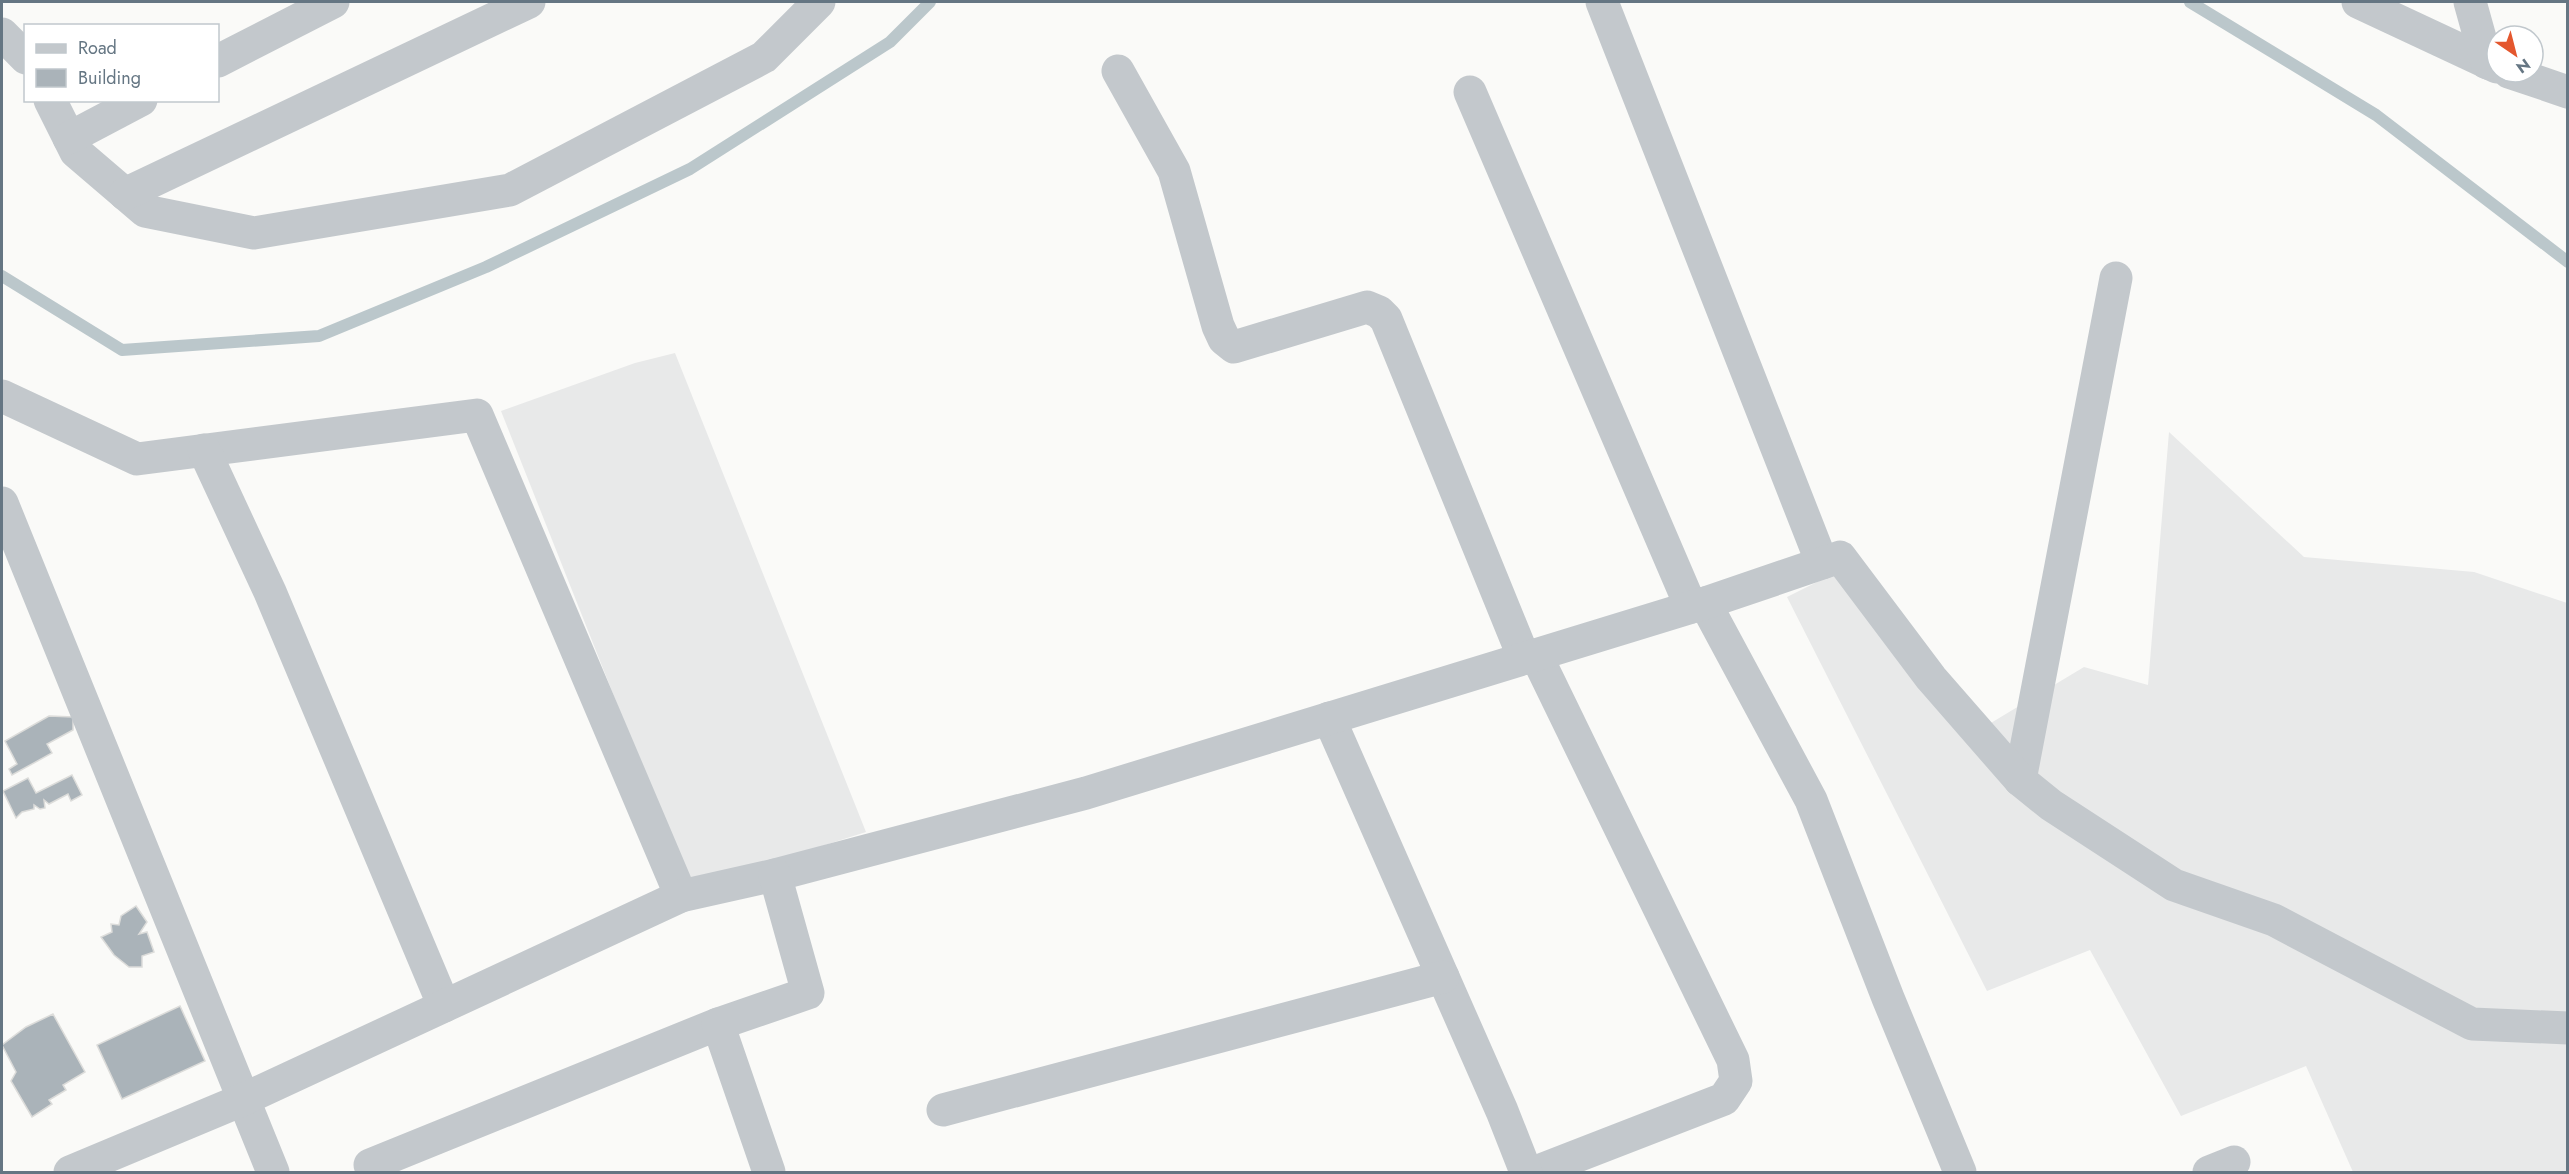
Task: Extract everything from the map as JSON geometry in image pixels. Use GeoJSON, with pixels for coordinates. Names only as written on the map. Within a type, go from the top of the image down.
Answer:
{"type":"FeatureCollection","features":[{"type":"Feature","properties":{"kind":"street"},"geometry":{"type":"LineString","coordinates":[[219,60],[333,2]]}},
{"type":"Feature","properties":{"kind":"street"},"geometry":{"type":"LineString","coordinates":[[125,194],[529,2]]}},
{"type":"Feature","properties":{"kind":"street"},"geometry":{"type":"LineString","coordinates":[[51,102],[76,152],[145,211],[254,232],[510,190],[764,57],[819,2]]}},
{"type":"Feature","properties":{"kind":"street"},"geometry":{"type":"LineString","coordinates":[[1602,2],[1822,563]]}},
{"type":"Feature","properties":{"kind":"street"},"geometry":{"type":"LineString","coordinates":[[2358,2],[2485,61]]}},
{"type":"Feature","properties":{"kind":"street"},"geometry":{"type":"LineString","coordinates":[[2470,2],[2485,37]]}},
{"type":"Feature","properties":{"kind":"street"},"geometry":{"type":"LineString","coordinates":[[2,34],[24,56]]}},
{"type":"Feature","properties":{"kind":"street"},"geometry":{"type":"LineString","coordinates":[[1118,71],[1174,171],[1218,326],[1224,339],[1234,347],[1367,307],[1379,312],[1386,319],[1530,657],[1733,1060],[1736,1081],[1724,1099],[1536,1173]]}},
{"type":"Feature","properties":{"kind":"street"},"geometry":{"type":"LineString","coordinates":[[2544,84],[2568,93]]}},
{"type":"Feature","properties":{"kind":"street"},"geometry":{"type":"LineString","coordinates":[[1470,92],[1698,605],[1811,800],[1888,998],[1960,1173]]}},
{"type":"Feature","properties":{"kind":"street"},"geometry":{"type":"LineString","coordinates":[[69,138],[137,102]]}},
{"type":"Feature","properties":{"kind":"street"},"geometry":{"type":"LineString","coordinates":[[2020,780],[2116,278]]}},
{"type":"Feature","properties":{"kind":"street"},"geometry":{"type":"LineString","coordinates":[[2,396],[137,459],[477,415],[681,896]]}},
{"type":"Feature","properties":{"kind":"street"},"geometry":{"type":"LineString","coordinates":[[204,450],[270,592],[444,1006]]}},
{"type":"Feature","properties":{"kind":"street"},"geometry":{"type":"LineString","coordinates":[[2,503],[273,1173]]}},
{"type":"Feature","properties":{"kind":"street"},"geometry":{"type":"LineString","coordinates":[[70,1173],[242,1100],[681,896],[775,876],[1086,793],[1698,605],[1840,557],[1930,678],[2020,780],[2051,806],[2174,885],[2274,920],[2472,1024],[2568,1028]]}},
{"type":"Feature","properties":{"kind":"street"},"geometry":{"type":"LineString","coordinates":[[1329,718],[1502,1111],[1526,1173]]}},
{"type":"Feature","properties":{"kind":"street"},"geometry":{"type":"LineString","coordinates":[[370,1165],[718,1024],[808,993],[775,876]]}},
{"type":"Feature","properties":{"kind":"street"},"geometry":{"type":"LineString","coordinates":[[944,1110],[1443,977]]}},
{"type":"Feature","properties":{"kind":"street"},"geometry":{"type":"LineString","coordinates":[[718,1024],[769,1173]]}},
{"type":"Feature","properties":{"kind":"shaded area"},"geometry":{"type":"Polygon","coordinates":[[[675,353],[866,832],[690,888],[501,411],[635,363],[675,353]]]}},
{"type":"Feature","properties":{"kind":"shaded area"},"geometry":{"type":"Polygon","coordinates":[[[2169,432],[2304,557],[2474,572],[2567,603],[2567,1172],[2353,1172],[2306,1066],[2181,1116],[2090,950],[1987,991],[1787,597],[1837,572],[1966,738],[2084,667],[2148,685],[2169,432]]]}},
{"type":"Feature","properties":{"kind":"building"},"geometry":{"type":"Polygon","coordinates":[[[49,716],[73,717],[73,730],[47,744],[52,753],[12,775],[9,769],[17,764],[5,741],[49,716]]]}},
{"type":"Feature","properties":{"kind":"building"},"geometry":{"type":"Polygon","coordinates":[[[72,775],[82,795],[71,801],[68,794],[49,804],[44,800],[45,808],[40,809],[34,805],[34,809],[22,812],[16,818],[3,791],[28,778],[36,793],[72,775]]]}},
{"type":"Feature","properties":{"kind":"building"},"geometry":{"type":"Polygon","coordinates":[[[136,906],[147,922],[139,934],[147,932],[154,952],[142,956],[142,967],[129,967],[114,955],[101,937],[112,932],[111,924],[119,925],[121,916],[136,906]]]}},
{"type":"Feature","properties":{"kind":"building"},"geometry":{"type":"Polygon","coordinates":[[[180,1006],[205,1061],[122,1099],[97,1045],[180,1006]]]}},
{"type":"Feature","properties":{"kind":"building"},"geometry":{"type":"Polygon","coordinates":[[[53,1014],[85,1072],[63,1085],[66,1090],[49,1100],[52,1104],[32,1117],[11,1081],[16,1072],[2,1045],[26,1027],[53,1014]]]}},
{"type":"Feature","properties":{"kind":"waterway"},"geometry":{"type":"LineString","coordinates":[[2,276],[122,350],[319,336],[486,267],[690,169],[890,42],[930,2]]}},
{"type":"Feature","properties":{"kind":"waterway"},"geometry":{"type":"LineString","coordinates":[[2190,2],[2376,115],[2568,262]]}}]}
